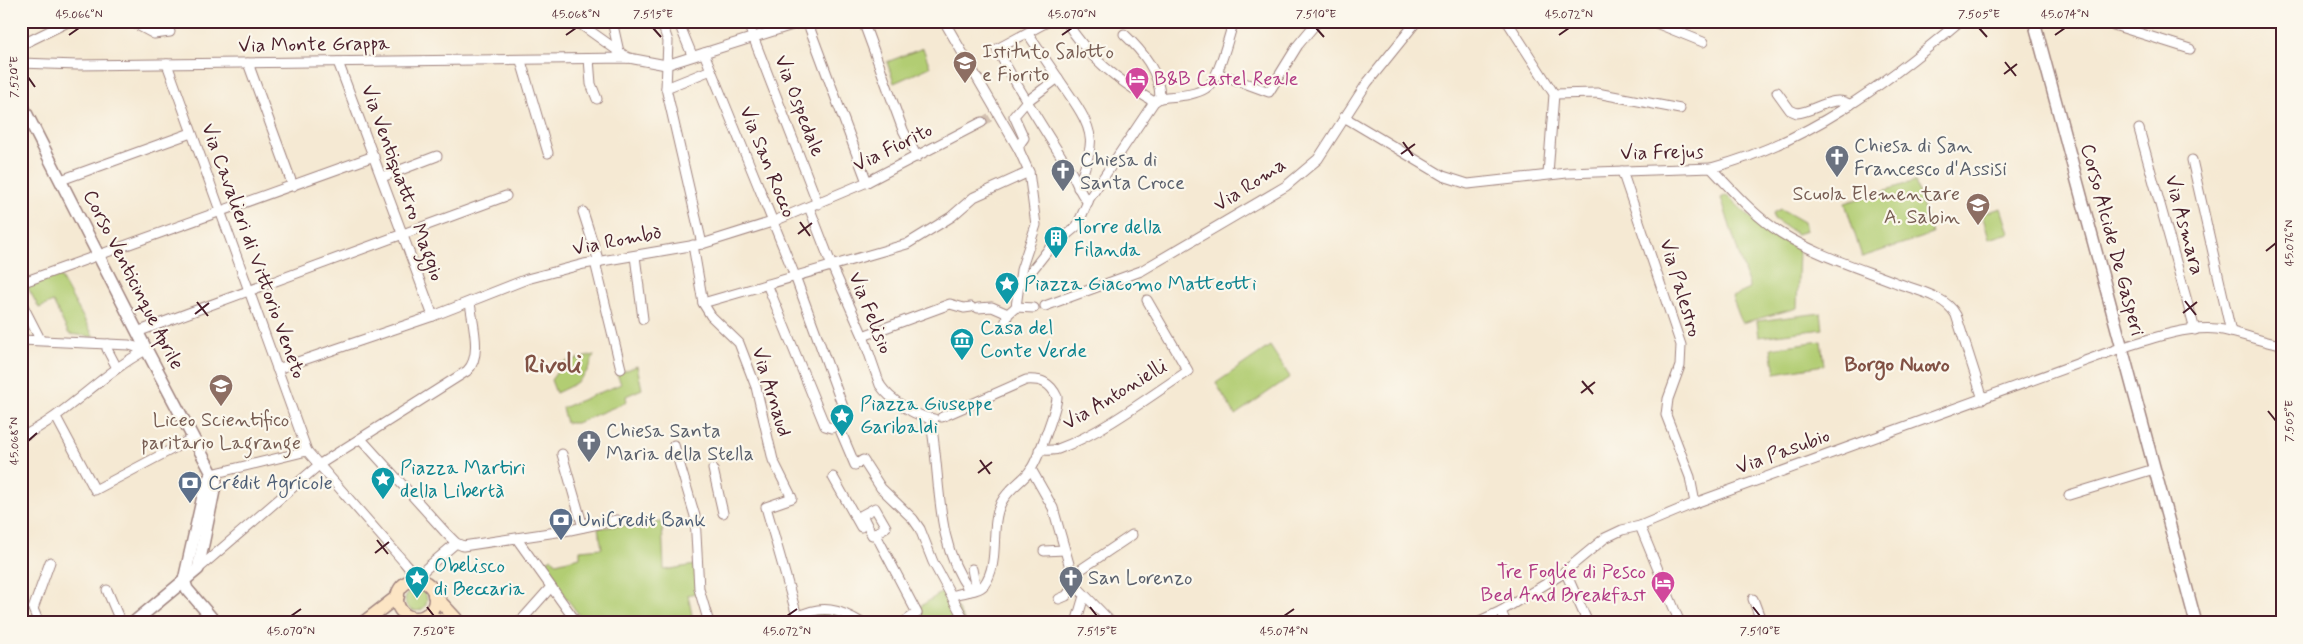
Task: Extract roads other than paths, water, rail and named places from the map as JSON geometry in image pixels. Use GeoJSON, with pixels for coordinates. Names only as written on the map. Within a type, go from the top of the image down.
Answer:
{"type":"FeatureCollection","features":[{"type":"Feature","properties":{"kind":"main road"},"geometry":{"type":"LineString","coordinates":[[363,623],[398,596],[405,584],[417,579],[428,585],[434,595],[460,623]]}},
{"type":"Feature","properties":{"kind":"main road"},"geometry":{"type":"LineString","coordinates":[[417,619],[434,605],[434,595]]}},
{"type":"Feature","properties":{"kind":"main road"},"geometry":{"type":"LineString","coordinates":[[398,596],[401,611],[409,617],[449,623]]}},
{"type":"Feature","properties":{"kind":"street"},"geometry":{"type":"LineString","coordinates":[[130,21],[154,34],[170,32]]}},
{"type":"Feature","properties":{"kind":"street"},"geometry":{"type":"LineString","coordinates":[[576,21],[628,58]]}},
{"type":"Feature","properties":{"kind":"street"},"geometry":{"type":"LineString","coordinates":[[612,21],[619,52]]}},
{"type":"Feature","properties":{"kind":"street","name":"Via Arnaud"},"geometry":{"type":"LineString","coordinates":[[661,21],[668,41],[666,88],[698,244],[703,304],[711,316],[738,343],[756,387],[773,460],[792,498],[766,507],[790,598],[798,620]]}},
{"type":"Feature","properties":{"kind":"street"},"geometry":{"type":"LineString","coordinates":[[678,21],[692,55]]}},
{"type":"Feature","properties":{"kind":"street","name":"Via Ospedale"},"geometry":{"type":"LineString","coordinates":[[747,21],[814,206]]}},
{"type":"Feature","properties":{"kind":"street"},"geometry":{"type":"LineString","coordinates":[[666,65],[692,55],[704,53],[753,36],[806,21],[867,182]]}},
{"type":"Feature","properties":{"kind":"street"},"geometry":{"type":"LineString","coordinates":[[863,21],[903,130],[917,157]]}},
{"type":"Feature","properties":{"kind":"street"},"geometry":{"type":"LineString","coordinates":[[944,21],[1019,151],[1028,172],[1036,225],[1021,270],[1016,307],[1008,314],[1004,327]]}},
{"type":"Feature","properties":{"kind":"street"},"geometry":{"type":"LineString","coordinates":[[1049,21],[998,49],[1013,79],[1028,100],[1074,178],[1078,189],[1088,202]]}},
{"type":"Feature","properties":{"kind":"street"},"geometry":{"type":"LineString","coordinates":[[1066,21],[1078,40],[1098,64],[1123,83],[1157,100],[1201,91],[1210,85],[1217,72],[1234,21]]}},
{"type":"Feature","properties":{"kind":"street"},"geometry":{"type":"LineString","coordinates":[[1217,72],[1269,92],[1298,45],[1318,21]]}},
{"type":"Feature","properties":{"kind":"street","name":"Via Roma"},"geometry":{"type":"LineString","coordinates":[[1045,306],[1141,271],[1281,190],[1318,159],[1367,83],[1418,21]]}},
{"type":"Feature","properties":{"kind":"street"},"geometry":{"type":"LineString","coordinates":[[1507,21],[1554,94],[1548,174]]}},
{"type":"Feature","properties":{"kind":"street"},"geometry":{"type":"LineString","coordinates":[[1650,21],[1703,42]]}},
{"type":"Feature","properties":{"kind":"street"},"geometry":{"type":"LineString","coordinates":[[1711,168],[1747,158],[1805,134],[1893,76],[1960,21]]}},
{"type":"Feature","properties":{"kind":"street","name":"Corso Alcide De Gasperi"},"geometry":{"type":"LineString","coordinates":[[2034,21],[2196,623]]}},
{"type":"Feature","properties":{"kind":"street"},"geometry":{"type":"LineString","coordinates":[[2101,21],[2190,49]]}},
{"type":"Feature","properties":{"kind":"street"},"geometry":{"type":"LineString","coordinates":[[21,45],[68,22]]}},
{"type":"Feature","properties":{"kind":"street"},"geometry":{"type":"LineString","coordinates":[[1028,34],[1079,110],[1090,134],[1090,146],[1078,189]]}},
{"type":"Feature","properties":{"kind":"street"},"geometry":{"type":"LineString","coordinates":[[1018,288],[1048,250],[1078,226],[1088,202],[1111,164],[1157,100],[1160,90],[1153,67],[1124,34]]}},
{"type":"Feature","properties":{"kind":"street","name":"Via San Rocco"},"geometry":{"type":"LineString","coordinates":[[704,53],[795,276],[843,407],[845,415],[838,425]]}},
{"type":"Feature","properties":{"kind":"street","name":"Via Monte Grappa"},"geometry":{"type":"LineString","coordinates":[[21,63],[77,65],[589,60],[628,58],[666,65]]}},
{"type":"Feature","properties":{"kind":"street"},"geometry":{"type":"LineString","coordinates":[[521,60],[548,152]]}},
{"type":"Feature","properties":{"kind":"street"},"geometry":{"type":"LineString","coordinates":[[589,60],[591,84],[597,99]]}},
{"type":"Feature","properties":{"kind":"street","name":"Via Ventiquattro Maggio"},"geometry":{"type":"LineString","coordinates":[[338,62],[433,316]]}},
{"type":"Feature","properties":{"kind":"street"},"geometry":{"type":"LineString","coordinates":[[248,63],[293,186]]}},
{"type":"Feature","properties":{"kind":"street","name":"Via Cavalieri di Vittorio Veneto"},"geometry":{"type":"LineString","coordinates":[[167,64],[307,451]]}},
{"type":"Feature","properties":{"kind":"street"},"geometry":{"type":"LineString","coordinates":[[666,88],[711,70]]}},
{"type":"Feature","properties":{"kind":"street"},"geometry":{"type":"LineString","coordinates":[[1019,151],[1019,145],[1024,138],[1014,116],[1028,100],[1058,78]]}},
{"type":"Feature","properties":{"kind":"street"},"geometry":{"type":"LineString","coordinates":[[1777,92],[1790,110],[1797,113],[1838,100],[1845,101],[1850,105]]}},
{"type":"Feature","properties":{"kind":"street"},"geometry":{"type":"LineString","coordinates":[[1554,94],[1603,94],[1680,109]]}},
{"type":"Feature","properties":{"kind":"street","name":"Corso Venticinque Aprile"},"geometry":{"type":"LineString","coordinates":[[21,103],[146,350],[212,474]]}},
{"type":"Feature","properties":{"kind":"street","name":"Via Frejus"},"geometry":{"type":"LineString","coordinates":[[1344,116],[1443,176],[1460,183],[1548,174],[1711,168],[1752,210],[1780,233],[1844,262],[1928,295],[1949,306],[1956,315],[1983,399]]}},
{"type":"Feature","properties":{"kind":"street","name":"Via Fiorito"},"geometry":{"type":"LineString","coordinates":[[772,222],[814,206],[867,182],[982,122]]}},
{"type":"Feature","properties":{"kind":"street","name":"Via Asmara"},"geometry":{"type":"LineString","coordinates":[[2139,129],[2195,330]]}},
{"type":"Feature","properties":{"kind":"street"},"geometry":{"type":"LineString","coordinates":[[61,180],[191,133]]}},
{"type":"Feature","properties":{"kind":"street"},"geometry":{"type":"LineString","coordinates":[[21,283],[374,156]]}},
{"type":"Feature","properties":{"kind":"street"},"geometry":{"type":"LineString","coordinates":[[382,177],[437,156]]}},
{"type":"Feature","properties":{"kind":"street"},"geometry":{"type":"LineString","coordinates":[[2192,160],[2231,332]]}},
{"type":"Feature","properties":{"kind":"street","name":"Via Palestro"},"geometry":{"type":"LineString","coordinates":[[1622,171],[1681,345],[1680,366],[1668,398],[1666,415],[1690,477],[1695,503]]}},
{"type":"Feature","properties":{"kind":"street"},"geometry":{"type":"LineString","coordinates":[[703,304],[915,240],[951,217],[974,197],[1028,172]]}},
{"type":"Feature","properties":{"kind":"street"},"geometry":{"type":"LineString","coordinates":[[137,332],[506,196]]}},
{"type":"Feature","properties":{"kind":"street","name":"Via Felisio"},"geometry":{"type":"LineString","coordinates":[[814,206],[832,266],[864,336],[875,376],[884,391],[920,415],[936,418]]}},
{"type":"Feature","properties":{"kind":"street"},"geometry":{"type":"LineString","coordinates":[[583,212],[597,262],[621,369]]}},
{"type":"Feature","properties":{"kind":"street","name":"Via Rombò"},"geometry":{"type":"LineString","coordinates":[[277,370],[433,316],[527,279],[597,262],[698,244],[772,222]]}},
{"type":"Feature","properties":{"kind":"street"},"geometry":{"type":"LineString","coordinates":[[635,256],[643,319]]}},
{"type":"Feature","properties":{"kind":"street"},"geometry":{"type":"LineString","coordinates":[[767,284],[826,428],[838,425],[855,465],[863,460],[881,488],[913,518],[920,529],[933,562],[966,623]]}},
{"type":"Feature","properties":{"kind":"street","name":"Via Antonielli"},"geometry":{"type":"LineString","coordinates":[[1039,450],[1056,450],[1084,436],[1126,412],[1188,371],[1147,300]]}},
{"type":"Feature","properties":{"kind":"street"},"geometry":{"type":"LineString","coordinates":[[21,302],[40,340]]}},
{"type":"Feature","properties":{"kind":"street"},"geometry":{"type":"LineString","coordinates":[[133,623],[320,464],[471,367],[475,354],[470,302]]}},
{"type":"Feature","properties":{"kind":"street"},"geometry":{"type":"LineString","coordinates":[[864,336],[950,304],[964,308],[992,307],[1008,314]]}},
{"type":"Feature","properties":{"kind":"street"},"geometry":{"type":"LineString","coordinates":[[1016,307],[1034,308]]}},
{"type":"Feature","properties":{"kind":"street","name":"Via Pasubio"},"geometry":{"type":"LineString","coordinates":[[1475,623],[1501,611],[1565,571],[1605,538],[1622,530],[1640,526],[1695,503],[2122,348],[2177,332],[2195,330],[2231,332],[2282,345]]}},
{"type":"Feature","properties":{"kind":"street"},"geometry":{"type":"LineString","coordinates":[[21,340],[105,343],[129,345],[146,350]]}},
{"type":"Feature","properties":{"kind":"street"},"geometry":{"type":"LineString","coordinates":[[105,343],[117,368]]}},
{"type":"Feature","properties":{"kind":"street"},"geometry":{"type":"LineString","coordinates":[[21,437],[56,417],[117,368],[146,350]]}},
{"type":"Feature","properties":{"kind":"street"},"geometry":{"type":"LineString","coordinates":[[952,596],[973,590],[983,586],[991,571],[994,528],[1001,504],[1014,484],[1031,469],[1039,450],[1057,400],[1051,387],[1038,379],[1026,380],[936,418],[944,532],[955,569],[973,590]]}},
{"type":"Feature","properties":{"kind":"street"},"geometry":{"type":"LineString","coordinates":[[56,417],[95,490],[193,438]]}},
{"type":"Feature","properties":{"kind":"street"},"geometry":{"type":"LineString","coordinates":[[361,439],[456,543],[470,547],[617,520]]}},
{"type":"Feature","properties":{"kind":"street"},"geometry":{"type":"LineString","coordinates":[[674,445],[695,516],[699,588],[708,622]]}},
{"type":"Feature","properties":{"kind":"street"},"geometry":{"type":"LineString","coordinates":[[216,623],[187,589],[184,580],[206,483],[212,474],[307,451],[417,579],[456,543]]}},
{"type":"Feature","properties":{"kind":"street"},"geometry":{"type":"LineString","coordinates":[[562,454],[584,527]]}},
{"type":"Feature","properties":{"kind":"street"},"geometry":{"type":"LineString","coordinates":[[714,469],[723,513]]}},
{"type":"Feature","properties":{"kind":"street"},"geometry":{"type":"LineString","coordinates":[[1031,469],[1053,508],[1073,581],[1084,596],[1112,623]]}},
{"type":"Feature","properties":{"kind":"street"},"geometry":{"type":"LineString","coordinates":[[2069,495],[2154,469]]}},
{"type":"Feature","properties":{"kind":"street"},"geometry":{"type":"LineString","coordinates":[[198,569],[217,486],[212,474]]}},
{"type":"Feature","properties":{"kind":"street"},"geometry":{"type":"LineString","coordinates":[[833,477],[862,528]]}},
{"type":"Feature","properties":{"kind":"street"},"geometry":{"type":"LineString","coordinates":[[1640,526],[1680,623]]}},
{"type":"Feature","properties":{"kind":"street"},"geometry":{"type":"LineString","coordinates":[[876,533],[917,613],[903,623]]}},
{"type":"Feature","properties":{"kind":"street"},"geometry":{"type":"LineString","coordinates":[[1058,599],[1066,596],[1073,581],[1132,534]]}},
{"type":"Feature","properties":{"kind":"street"},"geometry":{"type":"LineString","coordinates":[[517,539],[577,623]]}},
{"type":"Feature","properties":{"kind":"street"},"geometry":{"type":"LineString","coordinates":[[1044,551],[1064,550]]}},
{"type":"Feature","properties":{"kind":"street"},"geometry":{"type":"LineString","coordinates":[[39,623],[34,610],[50,562]]}},
{"type":"Feature","properties":{"kind":"street"},"geometry":{"type":"LineString","coordinates":[[972,568],[973,590]]}},
{"type":"Feature","properties":{"kind":"street"},"geometry":{"type":"LineString","coordinates":[[1565,571],[1588,623]]}},
{"type":"Feature","properties":{"kind":"street"},"geometry":{"type":"LineString","coordinates":[[519,623],[551,587]]}},
{"type":"Feature","properties":{"kind":"street"},"geometry":{"type":"LineString","coordinates":[[107,590],[121,623]]}},
{"type":"Feature","properties":{"kind":"street"},"geometry":{"type":"LineString","coordinates":[[1076,623],[1084,596]]}},
{"type":"Feature","properties":{"kind":"street"},"geometry":{"type":"LineString","coordinates":[[1753,600],[1762,623]]}},
{"type":"Feature","properties":{"kind":"street"},"geometry":{"type":"LineString","coordinates":[[798,620],[813,608],[843,611],[862,623]]}},
{"type":"Feature","properties":{"kind":"street"},"geometry":{"type":"LineString","coordinates":[[1501,611],[1506,623]]}},
{"type":"Feature","properties":{"kind":"tunnel"},"geometry":{"type":"LineString","coordinates":[[982,122],[997,113]]}},
{"type":"Feature","properties":{"kind":"place","name":"Istituto Salotto e Fiorito"},"geometry":{"type":"Point","coordinates":[965,84]}},
{"type":"Feature","properties":{"kind":"place","name":"B&B Castel Reale"},"geometry":{"type":"Point","coordinates":[1137,100]}},
{"type":"Feature","properties":{"kind":"place","name":"Chiesa di San Francesco d'Assisi"},"geometry":{"type":"Point","coordinates":[1837,178]}},
{"type":"Feature","properties":{"kind":"place","name":"Chiesa di Santa Croce"},"geometry":{"type":"Point","coordinates":[1063,192]}},
{"type":"Feature","properties":{"kind":"place","name":"Scuola Elementare A. Sabin"},"geometry":{"type":"Point","coordinates":[1978,226]}},
{"type":"Feature","properties":{"kind":"place","name":"Torre della Filanda"},"geometry":{"type":"Point","coordinates":[1056,259]}},
{"type":"Feature","properties":{"kind":"place","name":"Piazza Giacomo Matteotti"},"geometry":{"type":"Point","coordinates":[1007,305]}},
{"type":"Feature","properties":{"kind":"place","name":"Casa del Conte Verde"},"geometry":{"type":"Point","coordinates":[962,361]}},
{"type":"Feature","properties":{"kind":"place","name":"Liceo Scientifico paritario Lagrange"},"geometry":{"type":"Point","coordinates":[221,407]}},
{"type":"Feature","properties":{"kind":"place","name":"Piazza Giuseppe Garibaldi"},"geometry":{"type":"Point","coordinates":[842,437]}},
{"type":"Feature","properties":{"kind":"place","name":"Chiesa Santa Maria della Stella"},"geometry":{"type":"Point","coordinates":[589,463]}},
{"type":"Feature","properties":{"kind":"place","name":"Piazza Martiri della Libertà"},"geometry":{"type":"Point","coordinates":[383,500]}},
{"type":"Feature","properties":{"kind":"place","name":"Crédit Agricole"},"geometry":{"type":"Point","coordinates":[190,504]}},
{"type":"Feature","properties":{"kind":"place","name":"UniCredit Bank"},"geometry":{"type":"Point","coordinates":[561,541]}},
{"type":"Feature","properties":{"kind":"place","name":"Obelisco di Beccaria"},"geometry":{"type":"Point","coordinates":[417,599]}},
{"type":"Feature","properties":{"kind":"place","name":"San Lorenzo"},"geometry":{"type":"Point","coordinates":[1071,599]}},
{"type":"Feature","properties":{"kind":"place","name":"Tre Foglie di Pesco Bed And Breakfast"},"geometry":{"type":"Point","coordinates":[1663,604]}},
{"type":"Feature","properties":{"kind":"district","name":"Rivoli"},"geometry":{"type":"Point","coordinates":[553,365]}},
{"type":"Feature","properties":{"kind":"district","name":"Borgo Nuovo"},"geometry":{"type":"Point","coordinates":[1897,365]}}]}
